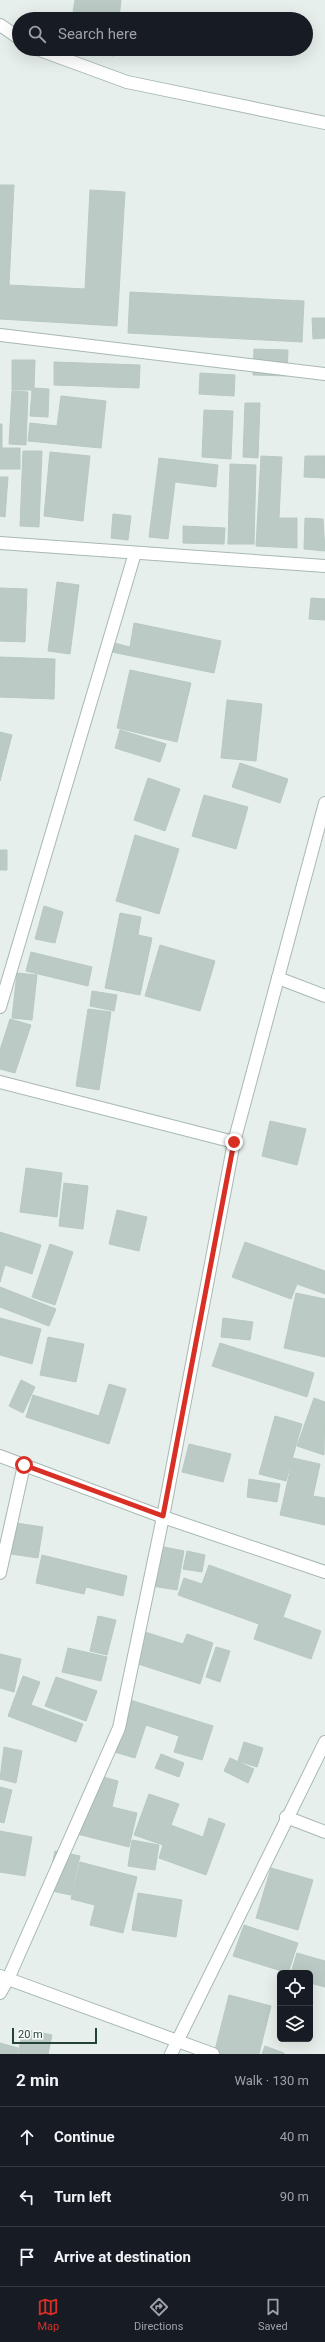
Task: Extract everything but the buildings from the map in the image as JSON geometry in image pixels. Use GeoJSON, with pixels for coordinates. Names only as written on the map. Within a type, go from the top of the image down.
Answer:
{"type":"FeatureCollection","features":[{"type":"Feature","properties":{"kind":"street"},"geometry":{"type":"LineString","coordinates":[[0,25],[12,33]]}},
{"type":"Feature","properties":{"kind":"street"},"geometry":{"type":"LineString","coordinates":[[56,56],[127,82],[325,124]]}},
{"type":"Feature","properties":{"kind":"street"},"geometry":{"type":"LineString","coordinates":[[0,335],[325,374]]}},
{"type":"Feature","properties":{"kind":"street"},"geometry":{"type":"LineString","coordinates":[[0,543],[325,566]]}},
{"type":"Feature","properties":{"kind":"street"},"geometry":{"type":"LineString","coordinates":[[0,1007],[135,553]]}},
{"type":"Feature","properties":{"kind":"street"},"geometry":{"type":"LineString","coordinates":[[0,1994],[4,1978],[118,1728],[163,1516],[234,1142],[325,803]]}},
{"type":"Feature","properties":{"kind":"street"},"geometry":{"type":"LineString","coordinates":[[278,978],[325,996]]}},
{"type":"Feature","properties":{"kind":"street"},"geometry":{"type":"LineString","coordinates":[[0,1082],[234,1142]]}},
{"type":"Feature","properties":{"kind":"street"},"geometry":{"type":"LineString","coordinates":[[0,1456],[163,1516],[325,1572]]}},
{"type":"Feature","properties":{"kind":"street"},"geometry":{"type":"LineString","coordinates":[[0,1573],[24,1465]]}},
{"type":"Feature","properties":{"kind":"street"},"geometry":{"type":"LineString","coordinates":[[170,2054],[286,1817],[325,1742]]}},
{"type":"Feature","properties":{"kind":"street"},"geometry":{"type":"LineString","coordinates":[[286,1817],[325,1832]]}},
{"type":"Feature","properties":{"kind":"street"},"geometry":{"type":"LineString","coordinates":[[4,1978],[213,2054]]}},
{"type":"Feature","properties":{"kind":"route"},"geometry":{"type":"LineString","coordinates":[[24,1465],[163,1516],[234,1142]]}}]}
